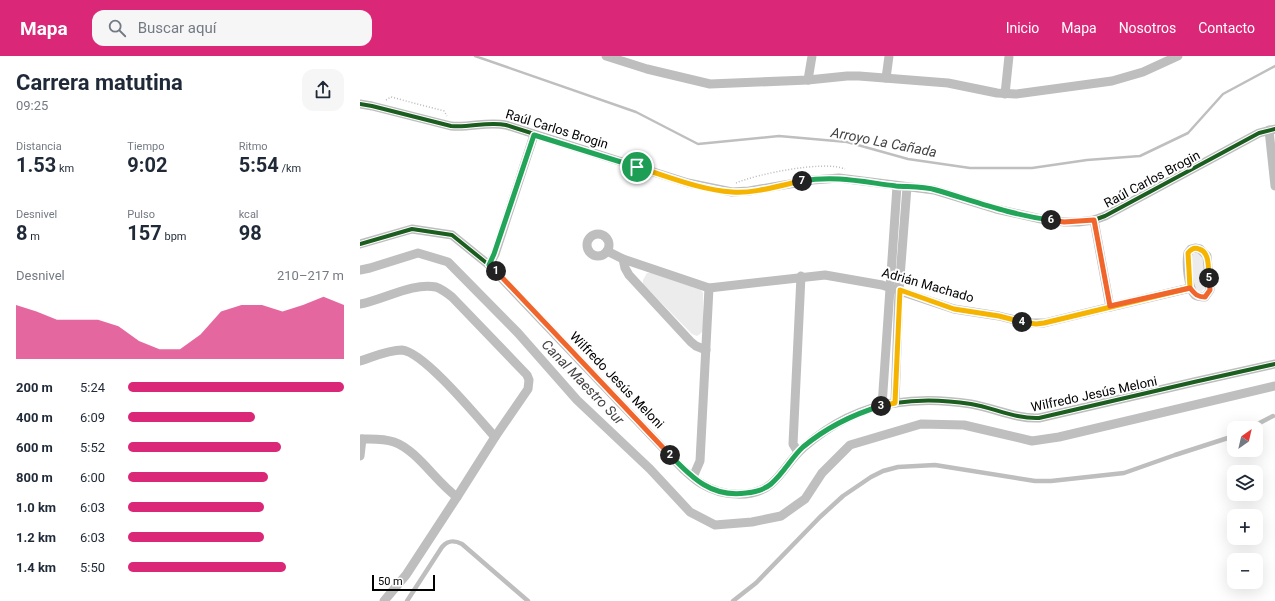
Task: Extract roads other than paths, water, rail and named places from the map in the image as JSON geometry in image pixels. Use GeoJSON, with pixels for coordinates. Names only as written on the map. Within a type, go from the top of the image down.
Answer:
{"type":"FeatureCollection","features":[{"type":"Feature","properties":{"kind":"street"},"geometry":{"type":"LineString","coordinates":[[606,56],[702,84],[717,85],[808,80],[847,76],[948,83],[1005,94],[1027,93],[1112,81],[1143,72],[1176,57]]}},
{"type":"Feature","properties":{"kind":"street"},"geometry":{"type":"LineString","coordinates":[[808,80],[812,56]]}},
{"type":"Feature","properties":{"kind":"street"},"geometry":{"type":"LineString","coordinates":[[886,78],[889,56]]}},
{"type":"Feature","properties":{"kind":"street"},"geometry":{"type":"LineString","coordinates":[[1005,94],[1009,56]]}},
{"type":"Feature","properties":{"kind":"street","name":"Raúl Carlos Brogin"},"geometry":{"type":"LineString","coordinates":[[360,104],[451,126],[459,127],[489,123],[498,124],[688,182],[732,192],[749,191],[825,178],[839,178],[934,190],[996,209],[1041,219],[1064,222],[1094,220],[1105,216],[1259,133],[1272,129]]}},
{"type":"Feature","properties":{"kind":"street"},"geometry":{"type":"LineString","coordinates":[[1272,129],[1275,186]]}},
{"type":"Feature","properties":{"kind":"street"},"geometry":{"type":"LineString","coordinates":[[489,265],[534,135]]}},
{"type":"Feature","properties":{"kind":"street"},"geometry":{"type":"LineString","coordinates":[[882,406],[897,186]]}},
{"type":"Feature","properties":{"kind":"street"},"geometry":{"type":"LineString","coordinates":[[895,403],[900,290],[907,187]]}},
{"type":"Feature","properties":{"kind":"street"},"geometry":{"type":"LineString","coordinates":[[1094,220],[1110,306]]}},
{"type":"Feature","properties":{"kind":"street","name":"Wilfredo Jesús Meloni"},"geometry":{"type":"LineString","coordinates":[[360,244],[412,229],[447,233],[457,238],[489,265],[693,477],[702,484],[722,492],[736,494],[757,491],[765,488],[774,481],[798,452],[830,427],[839,422],[882,406],[895,403],[922,401],[971,404],[1022,417],[1039,418],[1275,364]]}},
{"type":"Feature","properties":{"kind":"street"},"geometry":{"type":"LineString","coordinates":[[1195,248],[1200,249],[1206,256],[1210,290],[1205,297],[1199,297],[1190,288],[1188,253],[1190,249],[1195,248]]}},
{"type":"Feature","properties":{"kind":"street","name":"Adrián Machado"},"geometry":{"type":"LineString","coordinates":[[607,251],[623,259],[709,288],[825,274],[900,290],[954,309],[999,316],[1028,323],[1044,323],[1190,288]]}},
{"type":"Feature","properties":{"kind":"street"},"geometry":{"type":"LineString","coordinates":[[623,259],[625,268],[629,275],[691,342],[706,350]]}},
{"type":"Feature","properties":{"kind":"street"},"geometry":{"type":"LineString","coordinates":[[798,452],[793,444],[801,276]]}},
{"type":"Feature","properties":{"kind":"street"},"geometry":{"type":"LineString","coordinates":[[360,304],[425,286],[436,287],[445,291],[527,375],[529,380],[528,389],[406,575],[384,601]]}},
{"type":"Feature","properties":{"kind":"street"},"geometry":{"type":"LineString","coordinates":[[693,477],[700,461],[709,288]]}},
{"type":"Feature","properties":{"kind":"street"},"geometry":{"type":"LineString","coordinates":[[360,361],[396,350],[404,350],[413,354],[430,366],[496,437]]}},
{"type":"Feature","properties":{"kind":"street"},"geometry":{"type":"LineString","coordinates":[[360,456],[361,439],[395,442],[405,447],[446,490],[457,497]]}},
{"type":"Feature","properties":{"kind":"lane"},"geometry":{"type":"LineString","coordinates":[[1263,421],[1273,416]]}},
{"type":"Feature","properties":{"kind":"lane"},"geometry":{"type":"LineString","coordinates":[[733,601],[756,583],[820,517],[843,496],[866,480],[883,471],[903,467],[936,465],[1035,481],[1051,481],[1133,471],[1175,455],[1227,438]]}},
{"type":"Feature","properties":{"kind":"lane"},"geometry":{"type":"LineString","coordinates":[[407,601],[442,547],[449,541],[456,541],[466,547],[528,601]]}},
{"type":"Feature","properties":{"kind":"waterway","name":"Arroyo La Cañada"},"geometry":{"type":"LineString","coordinates":[[475,56],[636,112],[698,144],[779,136],[847,142],[908,159],[970,168],[1032,168],[1087,160],[1140,156],[1188,133],[1223,94],[1275,66]]}},
{"type":"Feature","properties":{"kind":"waterway","name":"Canal Maestro Sur"},"geometry":{"type":"LineString","coordinates":[[360,270],[418,253],[448,262],[518,333],[577,400],[650,469],[690,512],[715,525],[752,522],[781,516],[805,499],[822,473],[850,445],[921,424],[964,425],[1032,441],[1059,437],[1275,386]]}}]}
